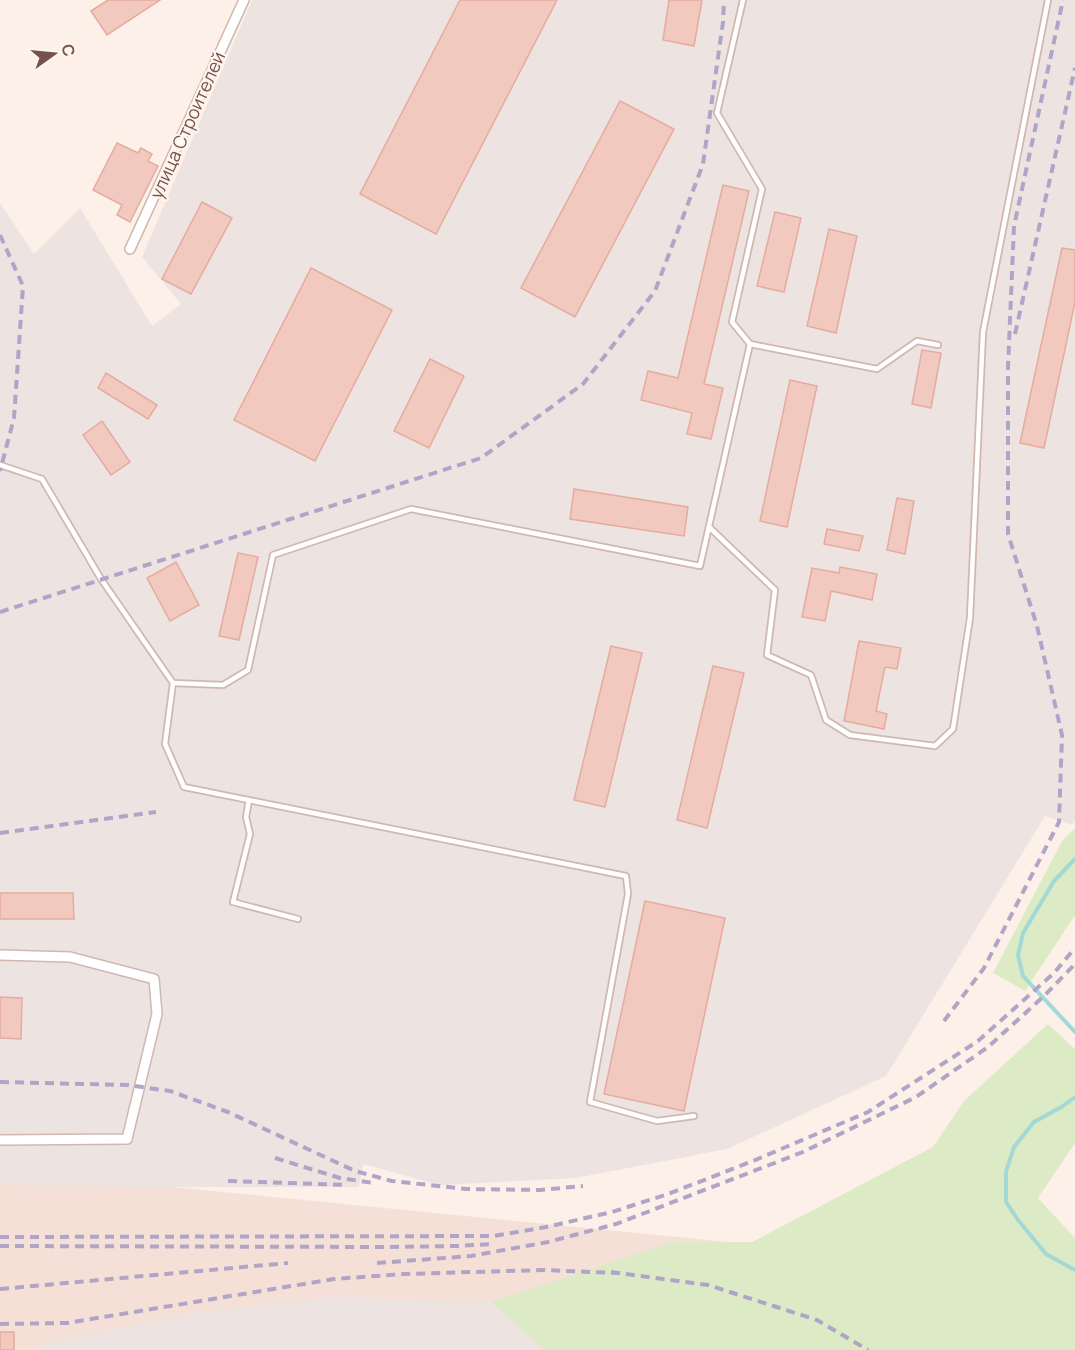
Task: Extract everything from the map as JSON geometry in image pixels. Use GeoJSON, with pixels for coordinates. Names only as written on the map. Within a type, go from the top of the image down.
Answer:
{"type":"FeatureCollection","features":[{"type":"Feature","properties":{"kind":"street","name":"улица Строителей"},"geometry":{"type":"LineString","coordinates":[[130,249],[244,0]]}},
{"type":"Feature","properties":{"kind":"street"},"geometry":{"type":"LineString","coordinates":[[0,955],[70,957],[154,979],[157,1014],[127,1139],[0,1140]]}},
{"type":"Feature","properties":{"kind":"lane"},"geometry":{"type":"LineString","coordinates":[[743,0],[717,113],[762,189],[732,322],[750,344],[877,369],[917,341],[938,345]]}},
{"type":"Feature","properties":{"kind":"lane"},"geometry":{"type":"LineString","coordinates":[[709,527],[775,590],[767,655],[812,675],[826,720],[850,735],[935,746],[953,729],[970,618],[983,332],[1048,0]]}},
{"type":"Feature","properties":{"kind":"lane"},"geometry":{"type":"LineString","coordinates":[[173,683],[223,685],[248,670],[273,555],[411,509],[700,566],[750,344]]}},
{"type":"Feature","properties":{"kind":"lane"},"geometry":{"type":"LineString","coordinates":[[0,465],[42,480],[101,579],[173,683],[165,744],[184,787],[626,876],[628,894],[590,1102],[657,1120],[694,1116]]}},
{"type":"Feature","properties":{"kind":"lane"},"geometry":{"type":"LineString","coordinates":[[249,800],[246,817],[250,834],[233,903],[298,919]]}},
{"type":"Feature","properties":{"kind":"shaded area"},"geometry":{"type":"Polygon","coordinates":[[[252,0],[1075,0],[1075,820],[1072,825],[1045,816],[886,1076],[727,1149],[576,1178],[440,1185],[363,1164],[359,1187],[136,1187],[0,1184],[0,203],[34,254],[80,208],[152,326],[181,304],[142,257],[252,0]]]}},
{"type":"Feature","properties":{"kind":"shaded area"},"geometry":{"type":"Polygon","coordinates":[[[0,1170],[728,1242],[784,1350],[0,1350],[0,1170]]]}},
{"type":"Feature","properties":{"kind":"shaded area"},"geometry":{"type":"Polygon","coordinates":[[[331,1297],[491,1302],[538,1345],[538,1350],[38,1350],[38,1345],[193,1313],[331,1297]]]}},
{"type":"Feature","properties":{"kind":"green space"},"geometry":{"type":"Polygon","coordinates":[[[1075,828],[1075,915],[1025,991],[993,973],[1062,841],[1075,828]]]}},
{"type":"Feature","properties":{"kind":"green space"},"geometry":{"type":"Polygon","coordinates":[[[1048,1024],[1075,1049],[1075,1143],[1038,1198],[1075,1238],[1075,1350],[544,1350],[491,1302],[673,1242],[752,1242],[933,1147],[964,1101],[1048,1024]]]}},
{"type":"Feature","properties":{"kind":"building"},"geometry":{"type":"Polygon","coordinates":[[[108,0],[160,0],[107,35],[91,11],[108,0]]]}},
{"type":"Feature","properties":{"kind":"building"},"geometry":{"type":"Polygon","coordinates":[[[460,0],[557,0],[436,234],[360,194],[460,0]]]}},
{"type":"Feature","properties":{"kind":"building"},"geometry":{"type":"Polygon","coordinates":[[[669,0],[702,0],[694,46],[663,40],[669,0]]]}},
{"type":"Feature","properties":{"kind":"building"},"geometry":{"type":"Polygon","coordinates":[[[620,101],[674,129],[575,317],[521,288],[620,101]]]}},
{"type":"Feature","properties":{"kind":"building"},"geometry":{"type":"Polygon","coordinates":[[[117,143],[138,153],[141,148],[152,154],[148,161],[158,166],[130,222],[117,215],[122,205],[93,190],[117,143]]]}},
{"type":"Feature","properties":{"kind":"building"},"geometry":{"type":"Polygon","coordinates":[[[723,185],[749,191],[704,384],[723,388],[711,439],[687,434],[692,413],[641,400],[648,371],[678,378],[723,185]]]}},
{"type":"Feature","properties":{"kind":"building"},"geometry":{"type":"Polygon","coordinates":[[[202,202],[232,218],[191,294],[162,279],[202,202]]]}},
{"type":"Feature","properties":{"kind":"building"},"geometry":{"type":"Polygon","coordinates":[[[775,212],[801,218],[784,292],[757,286],[775,212]]]}},
{"type":"Feature","properties":{"kind":"building"},"geometry":{"type":"Polygon","coordinates":[[[829,229],[857,236],[836,333],[807,326],[829,229]]]}},
{"type":"Feature","properties":{"kind":"building"},"geometry":{"type":"Polygon","coordinates":[[[1062,248],[1075,250],[1075,302],[1044,448],[1020,443],[1062,248]]]}},
{"type":"Feature","properties":{"kind":"building"},"geometry":{"type":"Polygon","coordinates":[[[311,268],[392,310],[315,461],[234,420],[311,268]]]}},
{"type":"Feature","properties":{"kind":"building"},"geometry":{"type":"Polygon","coordinates":[[[922,350],[941,353],[931,408],[912,404],[922,350]]]}},
{"type":"Feature","properties":{"kind":"building"},"geometry":{"type":"Polygon","coordinates":[[[430,359],[464,376],[429,448],[394,431],[430,359]]]}},
{"type":"Feature","properties":{"kind":"building"},"geometry":{"type":"Polygon","coordinates":[[[106,373],[157,405],[148,419],[98,388],[106,373]]]}},
{"type":"Feature","properties":{"kind":"building"},"geometry":{"type":"Polygon","coordinates":[[[790,380],[817,386],[787,527],[760,521],[790,380]]]}},
{"type":"Feature","properties":{"kind":"building"},"geometry":{"type":"Polygon","coordinates":[[[102,421],[130,462],[111,475],[83,435],[102,421]]]}},
{"type":"Feature","properties":{"kind":"building"},"geometry":{"type":"Polygon","coordinates":[[[574,489],[688,507],[684,536],[570,519],[574,489]]]}},
{"type":"Feature","properties":{"kind":"building"},"geometry":{"type":"Polygon","coordinates":[[[897,498],[914,501],[905,554],[887,550],[897,498]]]}},
{"type":"Feature","properties":{"kind":"building"},"geometry":{"type":"Polygon","coordinates":[[[827,529],[863,536],[859,551],[824,544],[827,529]]]}},
{"type":"Feature","properties":{"kind":"building"},"geometry":{"type":"Polygon","coordinates":[[[238,553],[258,557],[239,640],[219,636],[238,553]]]}},
{"type":"Feature","properties":{"kind":"building"},"geometry":{"type":"Polygon","coordinates":[[[176,562],[199,605],[170,621],[147,578],[176,562]]]}},
{"type":"Feature","properties":{"kind":"building"},"geometry":{"type":"Polygon","coordinates":[[[840,567],[877,574],[872,600],[831,591],[825,621],[802,617],[812,568],[839,573],[840,567]]]}},
{"type":"Feature","properties":{"kind":"building"},"geometry":{"type":"Polygon","coordinates":[[[859,641],[901,648],[897,669],[885,667],[876,711],[887,714],[884,729],[844,721],[859,641]]]}},
{"type":"Feature","properties":{"kind":"building"},"geometry":{"type":"Polygon","coordinates":[[[611,646],[642,653],[605,807],[574,800],[611,646]]]}},
{"type":"Feature","properties":{"kind":"building"},"geometry":{"type":"Polygon","coordinates":[[[713,666],[744,673],[707,828],[677,820],[713,666]]]}},
{"type":"Feature","properties":{"kind":"building"},"geometry":{"type":"Polygon","coordinates":[[[0,893],[73,893],[74,919],[0,919],[0,893]]]}},
{"type":"Feature","properties":{"kind":"building"},"geometry":{"type":"Polygon","coordinates":[[[645,901],[725,918],[684,1111],[604,1094],[645,901]]]}},
{"type":"Feature","properties":{"kind":"building"},"geometry":{"type":"Polygon","coordinates":[[[0,997],[22,998],[21,1039],[0,1038],[0,997]]]}},
{"type":"Feature","properties":{"kind":"building"},"geometry":{"type":"Polygon","coordinates":[[[0,1332],[14,1332],[14,1350],[0,1350],[0,1332]]]}},
{"type":"Feature","properties":{"kind":"waterway"},"geometry":{"type":"LineString","coordinates":[[1075,859],[1054,881],[1023,933],[1018,955],[1023,976],[1075,1032]]}},
{"type":"Feature","properties":{"kind":"waterway"},"geometry":{"type":"LineString","coordinates":[[1075,1097],[1034,1122],[1014,1147],[1006,1172],[1006,1202],[1018,1220],[1046,1254],[1075,1270]]}},
{"type":"Feature","properties":{"kind":"railway"},"geometry":{"type":"LineString","coordinates":[[0,612],[481,458],[583,384],[655,291],[703,164],[723,22],[724,0]]}},
{"type":"Feature","properties":{"kind":"railway"},"geometry":{"type":"LineString","coordinates":[[944,1021],[984,968],[1059,822],[1062,735],[1037,626],[1008,534],[1008,367],[1014,226],[1063,0]]}},
{"type":"Feature","properties":{"kind":"railway"},"geometry":{"type":"LineString","coordinates":[[1015,334],[1075,68]]}},
{"type":"Feature","properties":{"kind":"railway"},"geometry":{"type":"LineString","coordinates":[[0,235],[23,286],[14,418],[0,471]]}},
{"type":"Feature","properties":{"kind":"railway"},"geometry":{"type":"LineString","coordinates":[[0,833],[156,812]]}},
{"type":"Feature","properties":{"kind":"railway"},"geometry":{"type":"LineString","coordinates":[[0,1237],[494,1236],[612,1212],[668,1194],[753,1161],[868,1112],[978,1041],[1054,973],[1075,948]]}},
{"type":"Feature","properties":{"kind":"railway"},"geometry":{"type":"LineString","coordinates":[[377,1263],[471,1256],[548,1242],[616,1224],[803,1152],[916,1097],[988,1047],[1075,964]]}},
{"type":"Feature","properties":{"kind":"railway"},"geometry":{"type":"LineString","coordinates":[[0,1082],[127,1085],[170,1091],[228,1112],[355,1171],[392,1181],[466,1189],[540,1190],[583,1186]]}},
{"type":"Feature","properties":{"kind":"railway"},"geometry":{"type":"LineString","coordinates":[[275,1158],[340,1178],[373,1183]]}},
{"type":"Feature","properties":{"kind":"railway"},"geometry":{"type":"LineString","coordinates":[[228,1181],[347,1185]]}},
{"type":"Feature","properties":{"kind":"railway"},"geometry":{"type":"LineString","coordinates":[[0,1246],[383,1247],[492,1244]]}},
{"type":"Feature","properties":{"kind":"railway"},"geometry":{"type":"LineString","coordinates":[[0,1289],[288,1263]]}},
{"type":"Feature","properties":{"kind":"railway"},"geometry":{"type":"LineString","coordinates":[[0,1324],[67,1323],[334,1279],[404,1274],[544,1270],[617,1273]]}},
{"type":"Feature","properties":{"kind":"railway"},"geometry":{"type":"LineString","coordinates":[[611,1272],[708,1285],[817,1320],[868,1350]]}}]}
